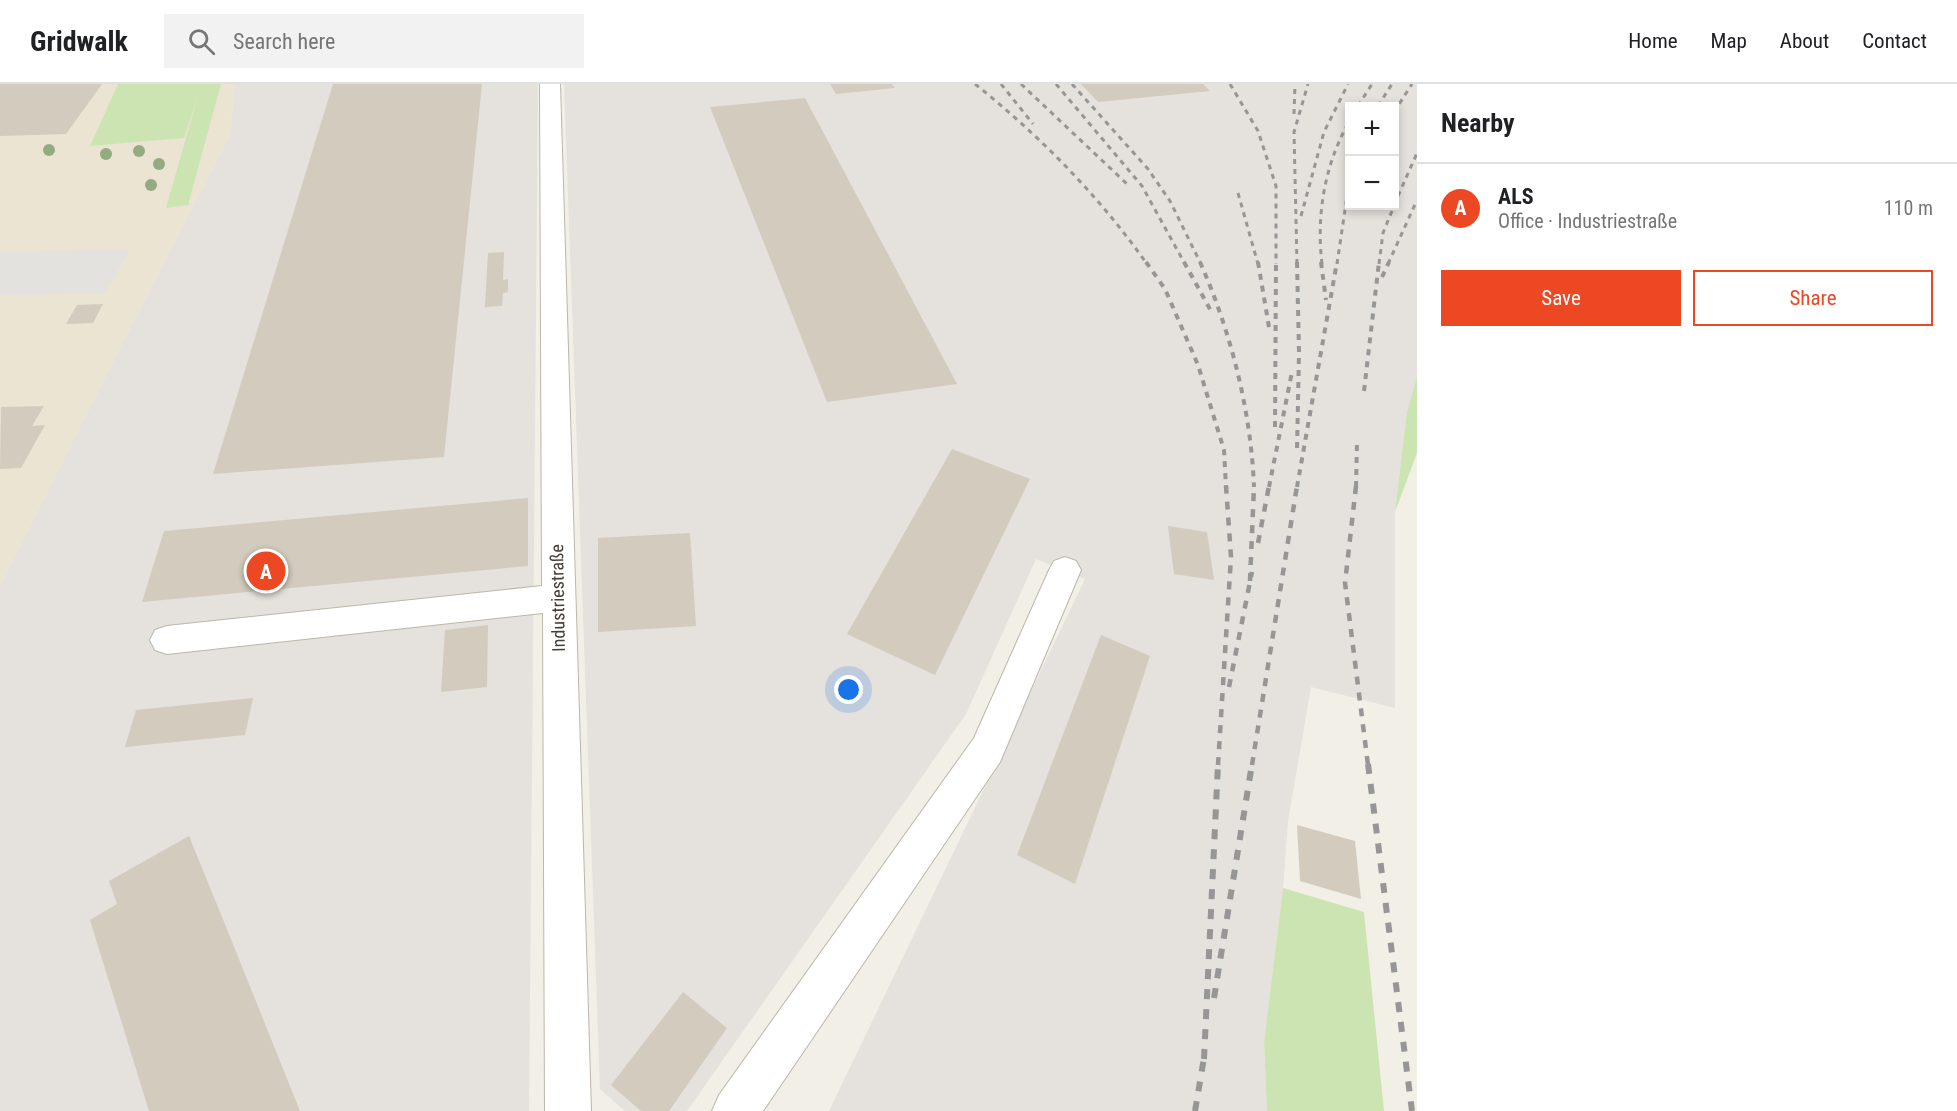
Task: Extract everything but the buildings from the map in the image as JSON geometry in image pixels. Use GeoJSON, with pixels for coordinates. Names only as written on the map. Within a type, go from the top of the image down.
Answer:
{"type":"FeatureCollection","features":[{"type":"Feature","properties":{"kind":"street","name":"Industriestraße"},"geometry":{"type":"LineString","coordinates":[[550,84],[568,1111]]}},
{"type":"Feature","properties":{"kind":"street"},"geometry":{"type":"LineString","coordinates":[[735,1111],[987,750],[1065,570]]}},
{"type":"Feature","properties":{"kind":"street"},"geometry":{"type":"LineString","coordinates":[[167,640],[558,598]]}},
{"type":"Feature","properties":{"kind":"shaded area"},"geometry":{"type":"Polygon","coordinates":[[[0,84],[235,84],[230,135],[0,585],[0,84]]]}},
{"type":"Feature","properties":{"kind":"shaded area"},"geometry":{"type":"Polygon","coordinates":[[[235,84],[538,84],[529,1111],[0,1111],[0,585],[230,135],[235,84]]]}},
{"type":"Feature","properties":{"kind":"shaded area"},"geometry":{"type":"Polygon","coordinates":[[[564,84],[1417,84],[1417,377],[1407,411],[1395,512],[1395,708],[1311,687],[1288,821],[1283,888],[1264,1042],[1267,1111],[829,1111],[1085,579],[1036,559],[966,714],[687,1111],[625,1111],[600,1089],[564,84]]]}},
{"type":"Feature","properties":{"kind":"shaded area"},"geometry":{"type":"Polygon","coordinates":[[[130,249],[105,293],[0,295],[0,252],[130,249]]]}},
{"type":"Feature","properties":{"kind":"green space"},"geometry":{"type":"Polygon","coordinates":[[[118,84],[221,84],[188,205],[166,208],[198,96],[184,138],[90,146],[118,84]]]}},
{"type":"Feature","properties":{"kind":"green space"},"geometry":{"type":"Polygon","coordinates":[[[1417,377],[1417,453],[1395,512],[1407,411],[1417,377]]]}},
{"type":"Feature","properties":{"kind":"green space"},"geometry":{"type":"Polygon","coordinates":[[[1283,888],[1364,912],[1384,1111],[1267,1111],[1264,1042],[1283,888]]]}},
{"type":"Feature","properties":{"kind":"railway"},"geometry":{"type":"LineString","coordinates":[[975,84],[1023,124],[1089,191],[1147,264]]}},
{"type":"Feature","properties":{"kind":"railway"},"geometry":{"type":"LineString","coordinates":[[1001,84],[1033,124]]}},
{"type":"Feature","properties":{"kind":"railway"},"geometry":{"type":"LineString","coordinates":[[1021,84],[1127,184]]}},
{"type":"Feature","properties":{"kind":"railway"},"geometry":{"type":"LineString","coordinates":[[1056,84],[1142,186],[1185,264]]}},
{"type":"Feature","properties":{"kind":"railway"},"geometry":{"type":"LineString","coordinates":[[1072,84],[1148,169],[1170,201],[1201,264]]}},
{"type":"Feature","properties":{"kind":"railway"},"geometry":{"type":"LineString","coordinates":[[1230,84],[1258,131],[1276,186],[1276,262]]}},
{"type":"Feature","properties":{"kind":"railway"},"geometry":{"type":"LineString","coordinates":[[1294,114],[1295,84]]}},
{"type":"Feature","properties":{"kind":"railway"},"geometry":{"type":"LineString","coordinates":[[1297,264],[1294,132],[1308,84]]}},
{"type":"Feature","properties":{"kind":"railway"},"geometry":{"type":"LineString","coordinates":[[1301,216],[1324,132],[1348,84]]}},
{"type":"Feature","properties":{"kind":"railway"},"geometry":{"type":"LineString","coordinates":[[1361,102],[1372,84]]}},
{"type":"Feature","properties":{"kind":"railway"},"geometry":{"type":"LineString","coordinates":[[1381,102],[1392,84]]}},
{"type":"Feature","properties":{"kind":"railway"},"geometry":{"type":"LineString","coordinates":[[1399,104],[1412,84]]}},
{"type":"Feature","properties":{"kind":"railway"},"geometry":{"type":"LineString","coordinates":[[1322,264],[1320,226],[1324,189],[1334,154],[1345,129]]}},
{"type":"Feature","properties":{"kind":"railway"},"geometry":{"type":"LineString","coordinates":[[1399,194],[1417,153]]}},
{"type":"Feature","properties":{"kind":"railway"},"geometry":{"type":"LineString","coordinates":[[1238,193],[1258,264]]}},
{"type":"Feature","properties":{"kind":"railway"},"geometry":{"type":"LineString","coordinates":[[1388,264],[1417,200]]}},
{"type":"Feature","properties":{"kind":"railway"},"geometry":{"type":"LineString","coordinates":[[1337,264],[1345,210]]}},
{"type":"Feature","properties":{"kind":"railway"},"geometry":{"type":"LineString","coordinates":[[1379,264],[1383,233],[1392,210]]}},
{"type":"Feature","properties":{"kind":"railway"},"geometry":{"type":"LineString","coordinates":[[1146,262],[1165,289],[1198,365],[1224,450],[1226,487]]}},
{"type":"Feature","properties":{"kind":"railway"},"geometry":{"type":"LineString","coordinates":[[1184,262],[1211,311]]}},
{"type":"Feature","properties":{"kind":"railway"},"geometry":{"type":"LineString","coordinates":[[1200,262],[1221,316],[1238,372],[1249,430],[1254,487]]}},
{"type":"Feature","properties":{"kind":"railway"},"geometry":{"type":"LineString","coordinates":[[1258,262],[1270,333]]}},
{"type":"Feature","properties":{"kind":"railway"},"geometry":{"type":"LineString","coordinates":[[1275,427],[1276,262]]}},
{"type":"Feature","properties":{"kind":"railway"},"geometry":{"type":"LineString","coordinates":[[1297,262],[1299,352],[1297,451]]}},
{"type":"Feature","properties":{"kind":"railway"},"geometry":{"type":"LineString","coordinates":[[1321,262],[1326,300]]}},
{"type":"Feature","properties":{"kind":"railway"},"geometry":{"type":"LineString","coordinates":[[1297,487],[1337,262]]}},
{"type":"Feature","properties":{"kind":"railway"},"geometry":{"type":"LineString","coordinates":[[1364,391],[1379,262]]}},
{"type":"Feature","properties":{"kind":"railway"},"geometry":{"type":"LineString","coordinates":[[1382,277],[1389,262]]}},
{"type":"Feature","properties":{"kind":"railway"},"geometry":{"type":"LineString","coordinates":[[1269,487],[1292,372]]}},
{"type":"Feature","properties":{"kind":"railway"},"geometry":{"type":"LineString","coordinates":[[1356,487],[1357,443]]}},
{"type":"Feature","properties":{"kind":"railway"},"geometry":{"type":"LineString","coordinates":[[1218,765],[1231,557],[1226,486]]}},
{"type":"Feature","properties":{"kind":"railway"},"geometry":{"type":"LineString","coordinates":[[1258,543],[1269,486]]}},
{"type":"Feature","properties":{"kind":"railway"},"geometry":{"type":"LineString","coordinates":[[1252,765],[1297,486]]}},
{"type":"Feature","properties":{"kind":"railway"},"geometry":{"type":"LineString","coordinates":[[1356,486],[1345,583],[1368,765]]}},
{"type":"Feature","properties":{"kind":"railway"},"geometry":{"type":"LineString","coordinates":[[1250,581],[1254,487]]}},
{"type":"Feature","properties":{"kind":"railway"},"geometry":{"type":"LineString","coordinates":[[1229,687],[1252,572]]}},
{"type":"Feature","properties":{"kind":"railway"},"geometry":{"type":"LineString","coordinates":[[1204,1057],[1218,764]]}},
{"type":"Feature","properties":{"kind":"railway"},"geometry":{"type":"LineString","coordinates":[[1214,998],[1252,764]]}},
{"type":"Feature","properties":{"kind":"railway"},"geometry":{"type":"LineString","coordinates":[[1368,764],[1412,1111]]}},
{"type":"Feature","properties":{"kind":"railway"},"geometry":{"type":"LineString","coordinates":[[1204,1057],[1205,1052]]}},
{"type":"Feature","properties":{"kind":"railway"},"geometry":{"type":"LineString","coordinates":[[1195,1111],[1204,1057]]}},
{"type":"Feature","properties":{"kind":"place","name":"ALS"},"geometry":{"type":"Point","coordinates":[266,571]}}]}
